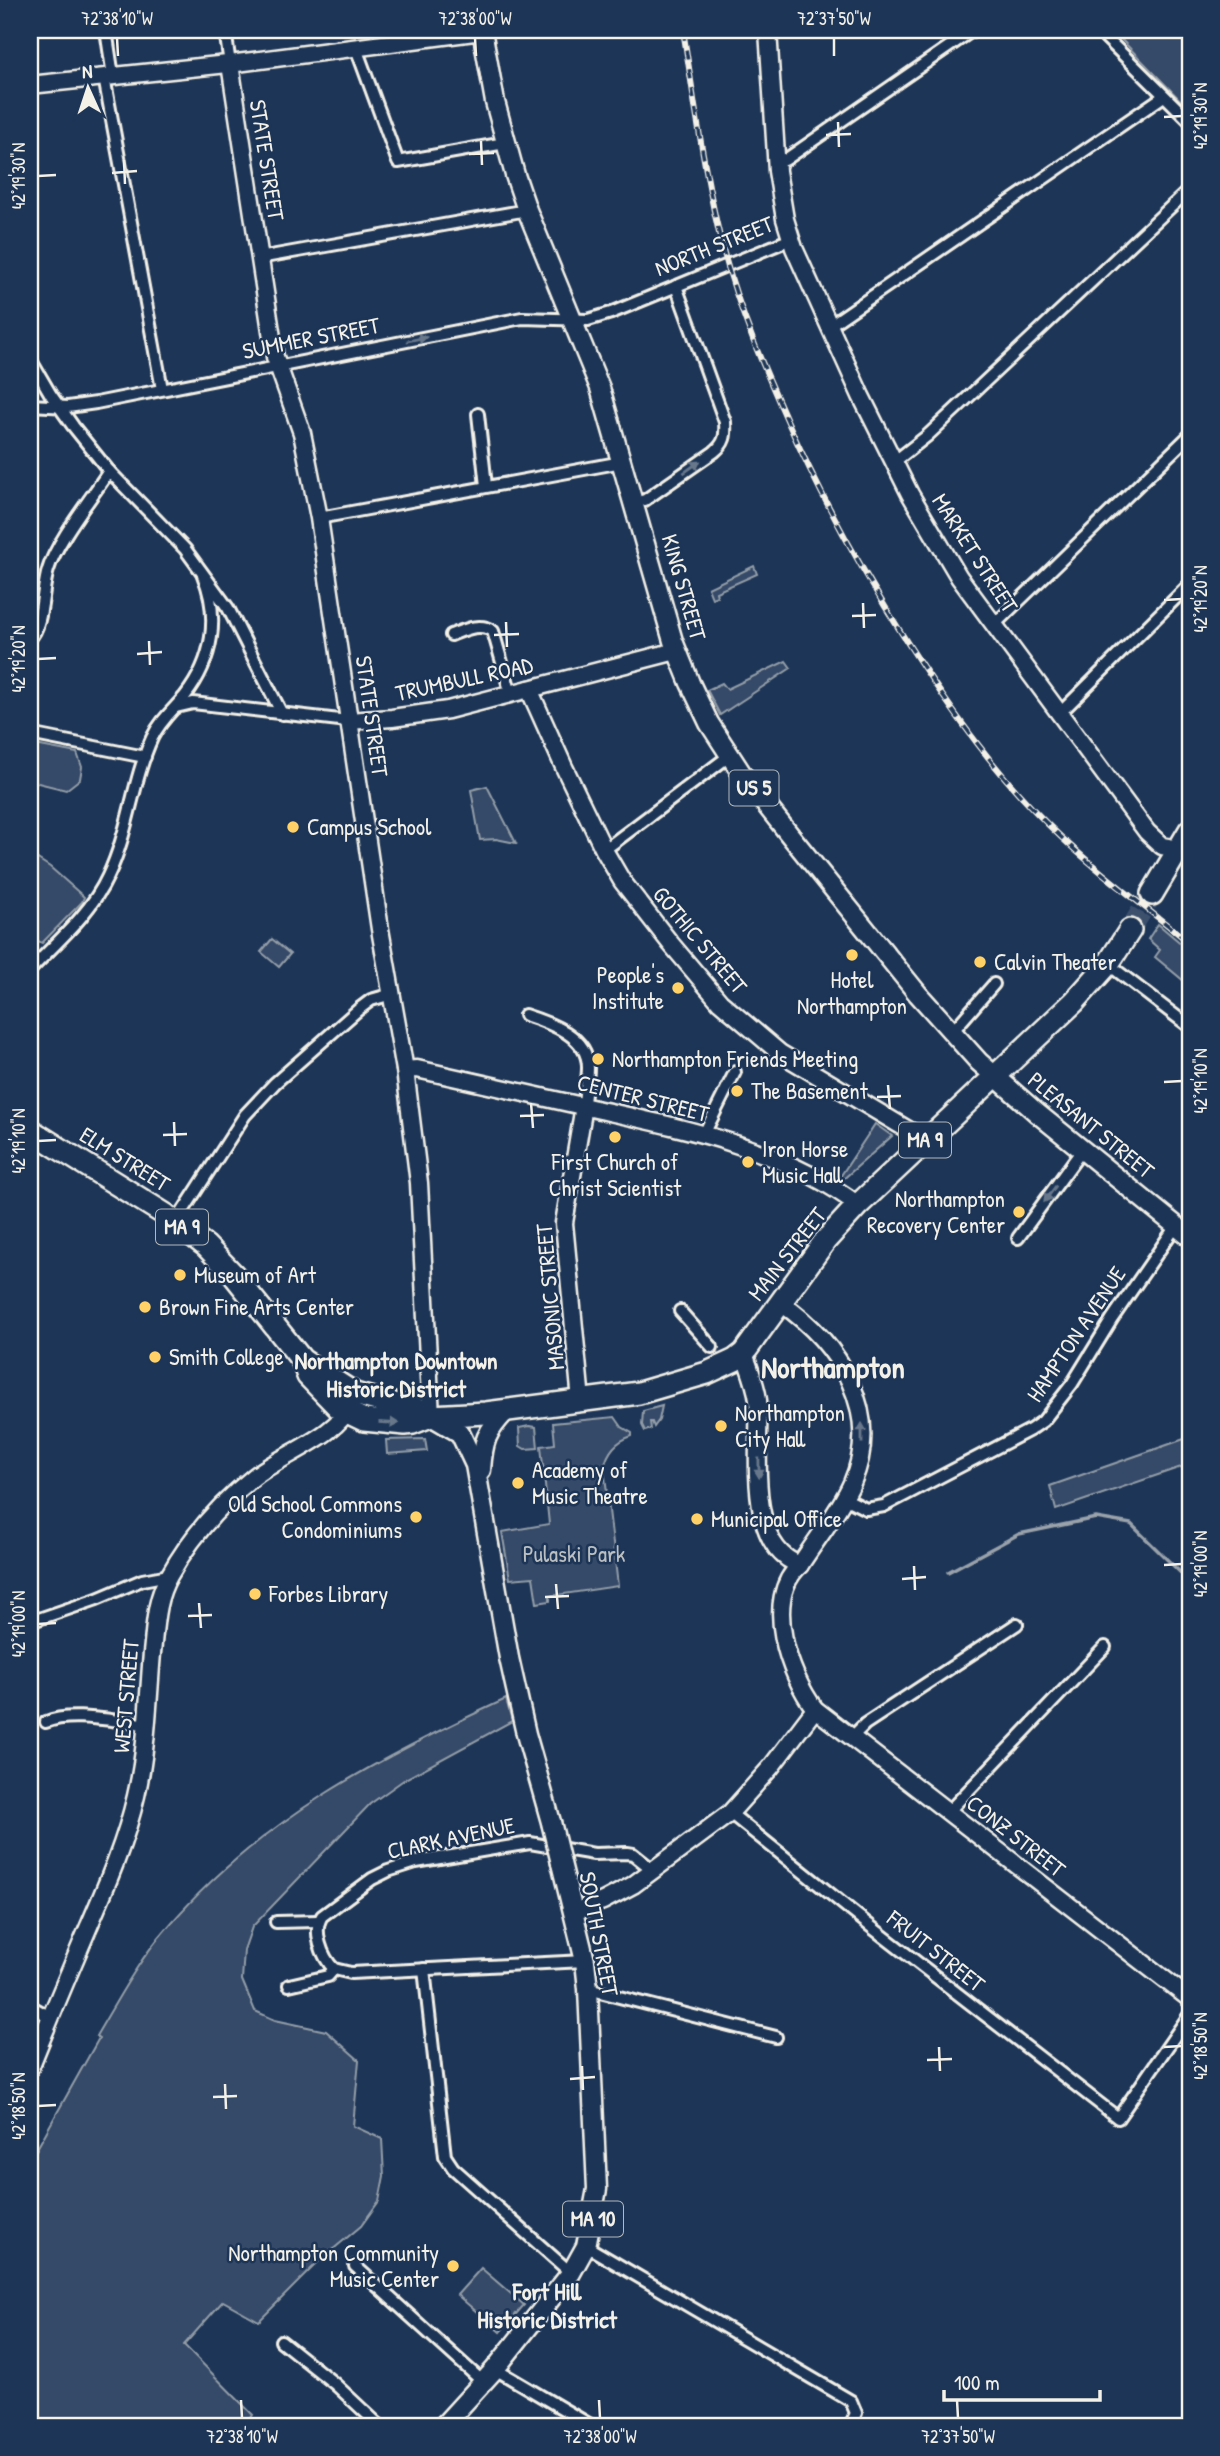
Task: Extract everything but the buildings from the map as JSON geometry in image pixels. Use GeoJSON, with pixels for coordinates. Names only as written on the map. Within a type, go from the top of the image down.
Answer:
{"type":"FeatureCollection","features":[{"type":"Feature","properties":{"kind":"highway"},"geometry":{"type":"LineString","coordinates":[[1152,894],[1184,850],[1190,830]]}},
{"type":"Feature","properties":{"kind":"highway","name":"MAIN STREET"},"geometry":{"type":"LineString","coordinates":[[351,1403],[364,1420],[413,1423],[431,1416],[506,1410],[639,1393],[719,1368],[744,1353],[825,1241],[925,1140],[1074,1002],[1108,964],[1129,930]]}},
{"type":"Feature","properties":{"kind":"highway","name":"ELM STREET"},"geometry":{"type":"LineString","coordinates":[[30,1130],[176,1223],[221,1260],[302,1360],[314,1384],[330,1401],[351,1403]]}},
{"type":"Feature","properties":{"kind":"main road"},"geometry":{"type":"LineString","coordinates":[[30,85],[230,64],[482,30]]}},
{"type":"Feature","properties":{"kind":"main road","name":"KING STREET"},"geometry":{"type":"LineString","coordinates":[[482,30],[505,143],[527,210],[600,388],[676,650],[709,723],[729,756],[793,839],[952,1032],[994,1077]]}},
{"type":"Feature","properties":{"kind":"main road","name":"NORTH STREET"},"geometry":{"type":"LineString","coordinates":[[770,31],[776,161],[780,198],[791,239]]}},
{"type":"Feature","properties":{"kind":"main road","name":"STATE STREET"},"geometry":{"type":"LineString","coordinates":[[230,64],[278,366],[305,443],[319,519],[348,721],[405,1070],[419,1183],[431,1416]]}},
{"type":"Feature","properties":{"kind":"main road","name":"MARKET STREET"},"geometry":{"type":"LineString","coordinates":[[791,239],[894,462],[959,577],[1058,715],[1147,832],[1162,846],[1184,850]]}},
{"type":"Feature","properties":{"kind":"main road","name":"TRUMBULL ROAD"},"geometry":{"type":"LineString","coordinates":[[348,721],[434,712],[676,650]]}},
{"type":"Feature","properties":{"kind":"main road","name":"GOTHIC STREET"},"geometry":{"type":"LineString","coordinates":[[529,689],[604,850],[627,889],[720,1002],[780,1053],[925,1140]]}},
{"type":"Feature","properties":{"kind":"main road","name":"CENTER STREET"},"geometry":{"type":"LineString","coordinates":[[405,1070],[417,1069],[652,1121],[752,1150],[837,1189],[858,1205]]}},
{"type":"Feature","properties":{"kind":"main road","name":"PLEASANT STREET"},"geometry":{"type":"LineString","coordinates":[[994,1077],[1183,1232]]}},
{"type":"Feature","properties":{"kind":"main road","name":"MASONIC STREET"},"geometry":{"type":"LineString","coordinates":[[581,1401],[564,1223],[584,1106]]}},
{"type":"Feature","properties":{"kind":"main road"},"geometry":{"type":"LineString","coordinates":[[573,1912],[617,1894],[730,1813],[771,1767],[816,1709],[793,1671],[786,1639],[780,1628],[781,1608],[790,1574],[800,1565],[844,1498],[857,1470],[863,1431],[860,1409],[843,1368],[807,1321],[781,1303]]}},
{"type":"Feature","properties":{"kind":"main road"},"geometry":{"type":"LineString","coordinates":[[744,1353],[758,1399],[759,1484],[765,1527],[776,1549],[790,1562],[800,1565]]}},
{"type":"Feature","properties":{"kind":"main road","name":"WEST STREET"},"geometry":{"type":"LineString","coordinates":[[30,2068],[108,1881],[126,1829],[142,1766],[161,1591],[205,1524],[223,1504],[258,1474],[337,1425],[351,1403]]}},
{"type":"Feature","properties":{"kind":"main road","name":"MA 10"},"geometry":{"type":"LineString","coordinates":[[480,1484],[485,1439],[506,1410]]}},
{"type":"Feature","properties":{"kind":"main road","name":"MA 10"},"geometry":{"type":"LineString","coordinates":[[431,1416],[455,1429],[464,1439],[480,1484]]}},
{"type":"Feature","properties":{"kind":"main road","name":"SOUTH STREET"},"geometry":{"type":"LineString","coordinates":[[443,2426],[489,2375],[571,2273],[586,2246],[597,2189],[598,2156],[584,1961],[509,1658],[480,1484]]}},
{"type":"Feature","properties":{"kind":"main road","name":"CONZ STREET"},"geometry":{"type":"LineString","coordinates":[[816,1709],[1190,1999]]}},
{"type":"Feature","properties":{"kind":"street"},"geometry":{"type":"LineString","coordinates":[[106,30],[109,77],[162,389]]}},
{"type":"Feature","properties":{"kind":"street","name":"STATE STREET"},"geometry":{"type":"LineString","coordinates":[[225,30],[230,64]]}},
{"type":"Feature","properties":{"kind":"street"},"geometry":{"type":"LineString","coordinates":[[776,161],[785,160],[972,30]]}},
{"type":"Feature","properties":{"kind":"street"},"geometry":{"type":"LineString","coordinates":[[1098,30],[1190,121]]}},
{"type":"Feature","properties":{"kind":"street"},"geometry":{"type":"LineString","coordinates":[[356,48],[398,162],[505,143]]}},
{"type":"Feature","properties":{"kind":"street"},"geometry":{"type":"LineString","coordinates":[[829,326],[1164,96]]}},
{"type":"Feature","properties":{"kind":"street"},"geometry":{"type":"LineString","coordinates":[[894,462],[927,436],[1190,189]]}},
{"type":"Feature","properties":{"kind":"street"},"geometry":{"type":"LineString","coordinates":[[259,258],[527,210]]}},
{"type":"Feature","properties":{"kind":"street","name":"NORTH STREET"},"geometry":{"type":"LineString","coordinates":[[573,319],[588,320],[617,312],[791,239]]}},
{"type":"Feature","properties":{"kind":"street"},"geometry":{"type":"LineString","coordinates":[[634,503],[646,500],[719,448],[726,436],[725,422],[676,286]]}},
{"type":"Feature","properties":{"kind":"street","name":"SUMMER STREET"},"geometry":{"type":"LineString","coordinates":[[30,405],[58,407],[96,403],[522,318],[573,319]]}},
{"type":"Feature","properties":{"kind":"street"},"geometry":{"type":"LineString","coordinates":[[30,359],[58,407],[109,471],[169,531],[228,608],[282,714]]}},
{"type":"Feature","properties":{"kind":"street"},"geometry":{"type":"LineString","coordinates":[[478,414],[486,486]]}},
{"type":"Feature","properties":{"kind":"street"},"geometry":{"type":"LineString","coordinates":[[993,625],[1190,435]]}},
{"type":"Feature","properties":{"kind":"street"},"geometry":{"type":"LineString","coordinates":[[319,519],[622,462]]}},
{"type":"Feature","properties":{"kind":"street"},"geometry":{"type":"LineString","coordinates":[[30,638],[37,630],[44,585],[52,557],[109,471]]}},
{"type":"Feature","properties":{"kind":"street"},"geometry":{"type":"LineString","coordinates":[[30,970],[86,912],[101,891],[117,855],[153,736],[163,718],[176,707],[199,675],[212,639],[212,602],[203,575]]}},
{"type":"Feature","properties":{"kind":"street"},"geometry":{"type":"LineString","coordinates":[[1058,715],[1190,584]]}},
{"type":"Feature","properties":{"kind":"street"},"geometry":{"type":"LineString","coordinates":[[451,635],[478,627],[486,627],[492,631],[511,694]]}},
{"type":"Feature","properties":{"kind":"street","name":"TRUMBULL ROAD"},"geometry":{"type":"LineString","coordinates":[[176,707],[193,704],[348,721]]}},
{"type":"Feature","properties":{"kind":"street"},"geometry":{"type":"LineString","coordinates":[[30,734],[145,757]]}},
{"type":"Feature","properties":{"kind":"street"},"geometry":{"type":"LineString","coordinates":[[604,850],[729,756]]}},
{"type":"Feature","properties":{"kind":"street"},"geometry":{"type":"LineString","coordinates":[[1108,964],[1190,1027]]}},
{"type":"Feature","properties":{"kind":"street"},"geometry":{"type":"LineString","coordinates":[[952,1032],[994,984]]}},
{"type":"Feature","properties":{"kind":"street"},"geometry":{"type":"LineString","coordinates":[[176,1223],[236,1127],[264,1093],[367,1003],[392,993]]}},
{"type":"Feature","properties":{"kind":"street"},"geometry":{"type":"LineString","coordinates":[[525,1015],[565,1031],[586,1054],[589,1067],[584,1106]]}},
{"type":"Feature","properties":{"kind":"street"},"geometry":{"type":"LineString","coordinates":[[703,1136],[735,1072]]}},
{"type":"Feature","properties":{"kind":"street"},"geometry":{"type":"LineString","coordinates":[[1018,1238],[1082,1150]]}},
{"type":"Feature","properties":{"kind":"street","name":"HAMPTON AVENUE"},"geometry":{"type":"LineString","coordinates":[[844,1498],[866,1509],[884,1506],[1039,1424],[1072,1384],[1112,1319],[1183,1232]]}},
{"type":"Feature","properties":{"kind":"street"},"geometry":{"type":"LineString","coordinates":[[680,1311],[712,1347]]}},
{"type":"Feature","properties":{"kind":"street"},"geometry":{"type":"LineString","coordinates":[[30,1622],[142,1580],[169,1575]]}},
{"type":"Feature","properties":{"kind":"street"},"geometry":{"type":"LineString","coordinates":[[852,1737],[865,1724],[1017,1624]]}},
{"type":"Feature","properties":{"kind":"street"},"geometry":{"type":"LineString","coordinates":[[948,1812],[1105,1647]]}},
{"type":"Feature","properties":{"kind":"street"},"geometry":{"type":"LineString","coordinates":[[46,1722],[56,1718],[75,1717],[145,1724]]}},
{"type":"Feature","properties":{"kind":"street","name":"FRUIT STREET"},"geometry":{"type":"LineString","coordinates":[[730,1813],[800,1871],[1118,2118],[1190,2014]]}},
{"type":"Feature","properties":{"kind":"street","name":"CLARK AVENUE"},"geometry":{"type":"LineString","coordinates":[[318,1922],[322,1916],[372,1879],[388,1871],[416,1862],[530,1843],[594,1854],[633,1854],[653,1870]]}},
{"type":"Feature","properties":{"kind":"street"},"geometry":{"type":"LineString","coordinates":[[276,1922],[318,1922],[319,1940],[327,1960],[334,1969],[351,1973],[584,1961]]}},
{"type":"Feature","properties":{"kind":"street"},"geometry":{"type":"LineString","coordinates":[[289,1985],[328,1976],[334,1969]]}},
{"type":"Feature","properties":{"kind":"street"},"geometry":{"type":"LineString","coordinates":[[424,1969],[444,2157],[571,2273]]}},
{"type":"Feature","properties":{"kind":"street"},"geometry":{"type":"LineString","coordinates":[[588,1989],[776,2038]]}},
{"type":"Feature","properties":{"kind":"street"},"geometry":{"type":"LineString","coordinates":[[30,2006],[50,2017]]}},
{"type":"Feature","properties":{"kind":"street"},"geometry":{"type":"LineString","coordinates":[[586,2246],[851,2401],[856,2413],[850,2426]]}},
{"type":"Feature","properties":{"kind":"street"},"geometry":{"type":"LineString","coordinates":[[355,2266],[489,2375],[592,2426]]}},
{"type":"Feature","properties":{"kind":"street"},"geometry":{"type":"LineString","coordinates":[[281,2341],[335,2384],[380,2426]]}},
{"type":"Feature","properties":{"kind":"green space"},"geometry":{"type":"Polygon","coordinates":[[[1112,30],[1190,30],[1190,110],[1112,30]]]}},
{"type":"Feature","properties":{"kind":"green space"},"geometry":{"type":"Polygon","coordinates":[[[754,566],[757,574],[716,592],[717,596],[712,598],[708,588],[754,566]]]}},
{"type":"Feature","properties":{"kind":"green space"},"geometry":{"type":"Polygon","coordinates":[[[786,661],[791,668],[720,715],[707,690],[722,683],[727,689],[786,661]]]}},
{"type":"Feature","properties":{"kind":"green space"},"geometry":{"type":"Polygon","coordinates":[[[30,744],[77,753],[82,767],[80,779],[66,790],[30,781],[30,744]]]}},
{"type":"Feature","properties":{"kind":"green space"},"geometry":{"type":"Polygon","coordinates":[[[487,786],[516,843],[496,839],[480,840],[471,790],[487,786]]]}},
{"type":"Feature","properties":{"kind":"green space"},"geometry":{"type":"Polygon","coordinates":[[[30,854],[50,867],[84,897],[42,943],[30,937],[30,854]]]}},
{"type":"Feature","properties":{"kind":"green space"},"geometry":{"type":"Polygon","coordinates":[[[1158,924],[1190,951],[1190,986],[1155,957],[1160,950],[1148,939],[1158,924]]]}},
{"type":"Feature","properties":{"kind":"green space"},"geometry":{"type":"Polygon","coordinates":[[[272,939],[290,954],[279,967],[261,952],[272,939]]]}},
{"type":"Feature","properties":{"kind":"green space"},"geometry":{"type":"Polygon","coordinates":[[[875,1124],[892,1136],[841,1181],[838,1180],[875,1124]]]}},
{"type":"Feature","properties":{"kind":"green space"},"geometry":{"type":"Polygon","coordinates":[[[662,1406],[659,1420],[654,1427],[650,1422],[651,1429],[645,1431],[642,1425],[643,1411],[662,1406]]]}},
{"type":"Feature","properties":{"kind":"green space","name":"Pulaski Park"},"geometry":{"type":"Polygon","coordinates":[[[615,1417],[622,1427],[632,1433],[632,1436],[613,1448],[604,1468],[618,1586],[550,1596],[550,1601],[537,1603],[533,1577],[510,1579],[502,1532],[549,1524],[541,1446],[555,1444],[553,1423],[615,1417]]]}},
{"type":"Feature","properties":{"kind":"green space"},"geometry":{"type":"Polygon","coordinates":[[[536,1427],[538,1448],[525,1449],[520,1446],[519,1428],[536,1427]]]}},
{"type":"Feature","properties":{"kind":"green space"},"geometry":{"type":"Polygon","coordinates":[[[1190,1437],[1190,1464],[1056,1510],[1050,1486],[1190,1437]]]}},
{"type":"Feature","properties":{"kind":"green space"},"geometry":{"type":"Polygon","coordinates":[[[425,1439],[427,1451],[387,1454],[386,1440],[425,1439]]]}},
{"type":"Feature","properties":{"kind":"green space"},"geometry":{"type":"Polygon","coordinates":[[[506,1699],[512,1721],[405,1779],[370,1804],[252,1927],[244,1950],[242,1980],[255,2011],[275,2020],[326,2031],[359,2060],[353,2126],[382,2139],[384,2176],[379,2201],[361,2226],[319,2261],[259,2321],[223,2301],[184,2345],[253,2415],[246,2426],[30,2426],[30,2161],[99,2038],[96,2036],[137,1967],[166,1929],[202,1890],[240,1855],[281,1824],[323,1795],[412,1744],[506,1699]]]}},
{"type":"Feature","properties":{"kind":"green space"},"geometry":{"type":"Polygon","coordinates":[[[481,2268],[524,2305],[500,2332],[457,2295],[481,2268]]]}},
{"type":"Feature","properties":{"kind":"waterway"},"geometry":{"type":"LineString","coordinates":[[948,1572],[1019,1534],[1096,1518],[1131,1524],[1190,1582]]}},
{"type":"Feature","properties":{"kind":"tunnel"},"geometry":{"type":"LineString","coordinates":[[1130,930],[1152,894]]}},
{"type":"Feature","properties":{"kind":"railway"},"geometry":{"type":"LineString","coordinates":[[683,30],[717,225],[737,296],[778,400],[858,561],[924,668],[997,769],[1076,851],[1190,943]]}},
{"type":"Feature","properties":{"kind":"place","name":"Campus School"},"geometry":{"type":"Point","coordinates":[293,827]}},
{"type":"Feature","properties":{"kind":"place","name":"Hotel Northampton"},"geometry":{"type":"Point","coordinates":[852,955]}},
{"type":"Feature","properties":{"kind":"place","name":"Calvin Theater"},"geometry":{"type":"Point","coordinates":[980,962]}},
{"type":"Feature","properties":{"kind":"place","name":"People's Institute"},"geometry":{"type":"Point","coordinates":[678,988]}},
{"type":"Feature","properties":{"kind":"place","name":"Northampton Friends Meeting"},"geometry":{"type":"Point","coordinates":[598,1059]}},
{"type":"Feature","properties":{"kind":"place","name":"The Basement"},"geometry":{"type":"Point","coordinates":[737,1091]}},
{"type":"Feature","properties":{"kind":"place","name":"First Church of Christ Scientist"},"geometry":{"type":"Point","coordinates":[615,1137]}},
{"type":"Feature","properties":{"kind":"place","name":"Iron Horse Music Hall"},"geometry":{"type":"Point","coordinates":[748,1162]}},
{"type":"Feature","properties":{"kind":"place","name":"Northampton Recovery Center"},"geometry":{"type":"Point","coordinates":[1019,1212]}},
{"type":"Feature","properties":{"kind":"place","name":"Museum of Art"},"geometry":{"type":"Point","coordinates":[180,1275]}},
{"type":"Feature","properties":{"kind":"place","name":"Brown Fine Arts Center"},"geometry":{"type":"Point","coordinates":[145,1307]}},
{"type":"Feature","properties":{"kind":"place","name":"Smith College"},"geometry":{"type":"Point","coordinates":[155,1357]}},
{"type":"Feature","properties":{"kind":"place","name":"Northampton City Hall"},"geometry":{"type":"Point","coordinates":[721,1426]}},
{"type":"Feature","properties":{"kind":"place","name":"Academy of Music Theatre"},"geometry":{"type":"Point","coordinates":[518,1483]}},
{"type":"Feature","properties":{"kind":"place","name":"Old School Commons Condominiums"},"geometry":{"type":"Point","coordinates":[416,1517]}},
{"type":"Feature","properties":{"kind":"place","name":"Municipal Office"},"geometry":{"type":"Point","coordinates":[697,1519]}},
{"type":"Feature","properties":{"kind":"place","name":"Forbes Library"},"geometry":{"type":"Point","coordinates":[255,1594]}},
{"type":"Feature","properties":{"kind":"place","name":"Northampton Community Music Center"},"geometry":{"type":"Point","coordinates":[453,2266]}},
{"type":"Feature","properties":{"kind":"district","name":"Northampton"},"geometry":{"type":"Point","coordinates":[833,1368]}},
{"type":"Feature","properties":{"kind":"district","name":"Northampton Downtown Historic District"},"geometry":{"type":"Point","coordinates":[396,1375]}},
{"type":"Feature","properties":{"kind":"district","name":"Fort Hill Historic District"},"geometry":{"type":"Point","coordinates":[547,2306]}}]}
